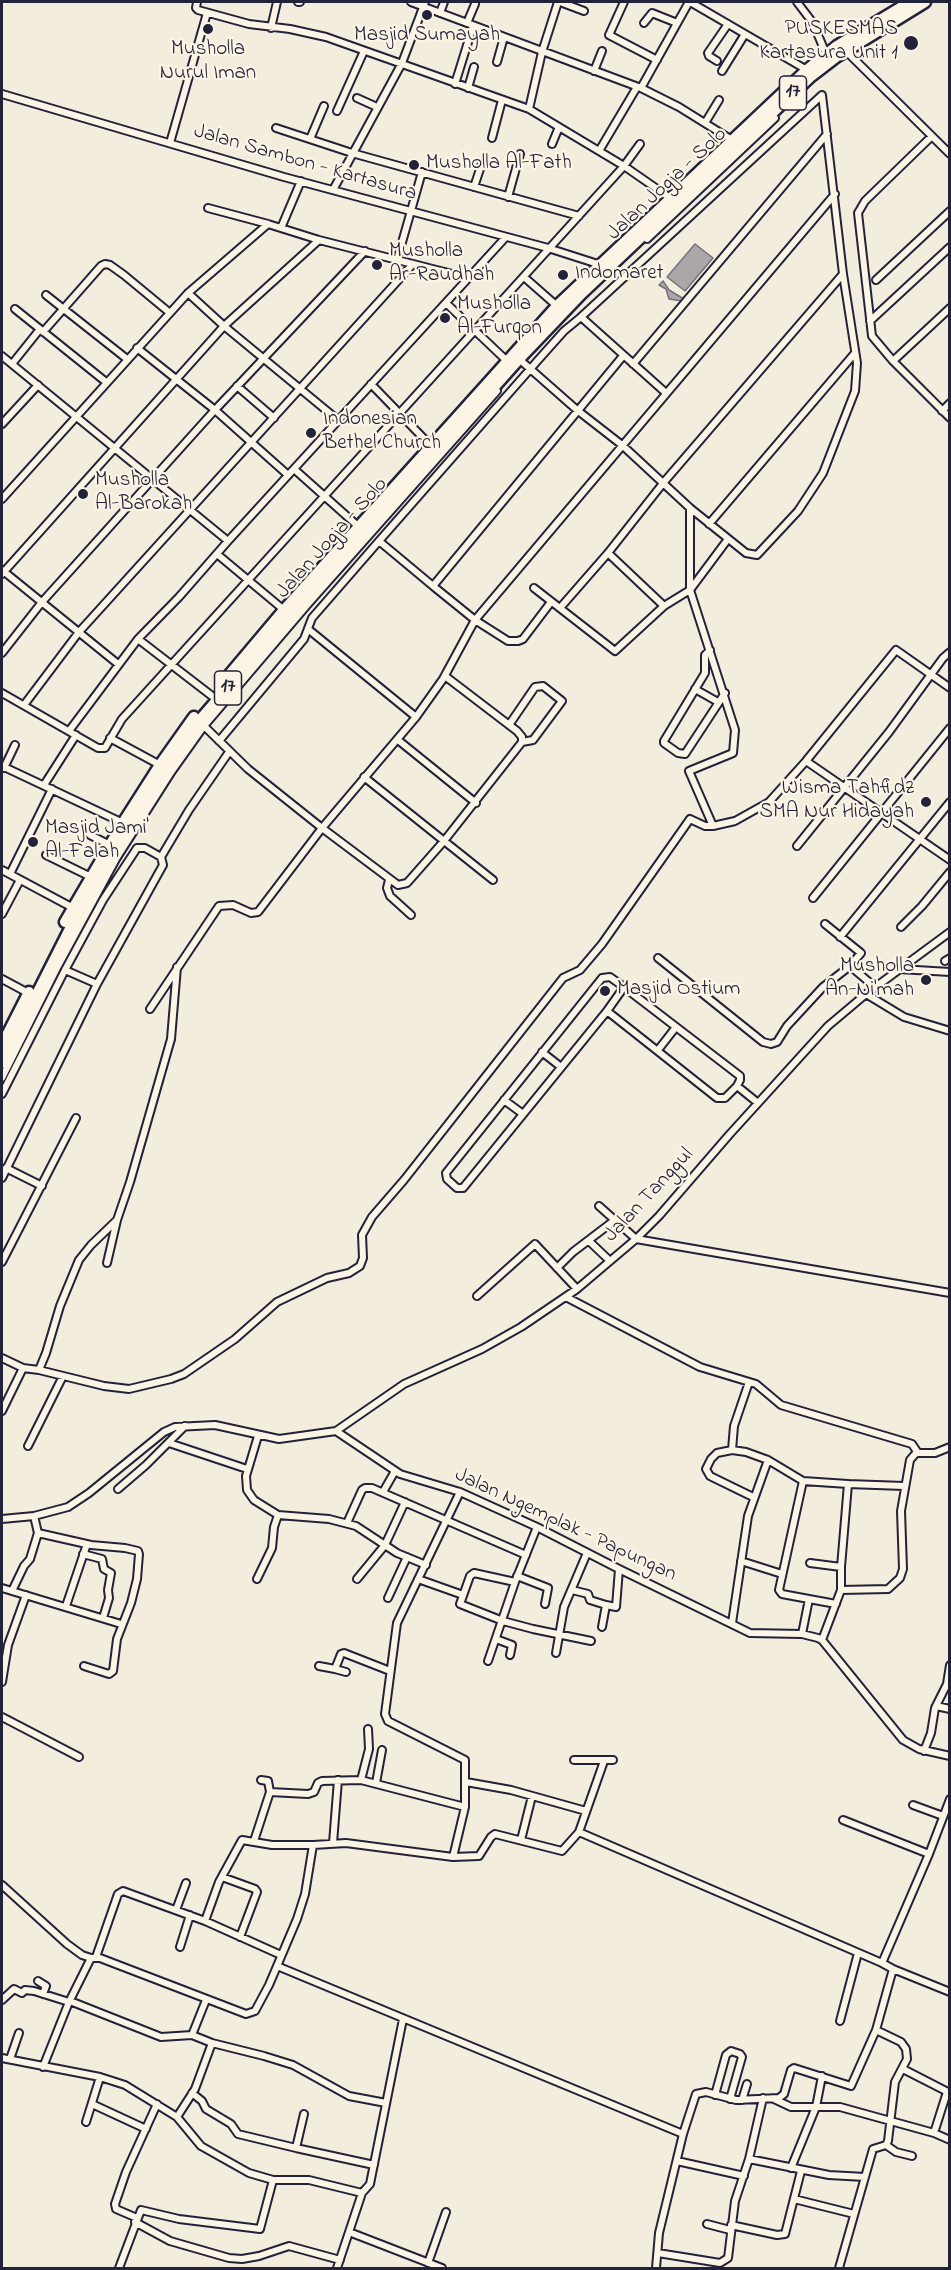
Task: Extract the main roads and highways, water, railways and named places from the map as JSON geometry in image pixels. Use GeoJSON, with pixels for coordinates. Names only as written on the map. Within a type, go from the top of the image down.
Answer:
{"type":"FeatureCollection","features":[{"type":"Feature","properties":{"kind":"highway","name":"Jalan Jogja - Solo"},"geometry":{"type":"LineString","coordinates":[[2,1063],[32,994],[91,877],[160,765],[291,614],[506,377],[516,359],[557,306],[603,268],[808,74],[826,54],[910,2]]}},
{"type":"Feature","properties":{"kind":"highway","name":"Jalan Jogja - Solo"},"geometry":{"type":"LineString","coordinates":[[674,201],[732,140],[808,74],[925,2]]}},
{"type":"Feature","properties":{"kind":"highway","name":"Jalan Jogja - Solo"},"geometry":{"type":"LineString","coordinates":[[76,909],[125,841],[212,696],[291,614],[359,527],[430,446],[561,314],[603,268]]}},
{"type":"Feature","properties":{"kind":"highway","name":"Jalan Jogja - Solo"},"geometry":{"type":"LineString","coordinates":[[2,1045],[5,1028],[32,994]]}},
{"type":"Feature","properties":{"kind":"place","name":"Masjid Sumayah"},"geometry":{"type":"Point","coordinates":[427,15]}},
{"type":"Feature","properties":{"kind":"place","name":"Musholla Nurul Iman"},"geometry":{"type":"Point","coordinates":[208,29]}},
{"type":"Feature","properties":{"kind":"place","name":"PUSKESMAS Kartasura Unit 1"},"geometry":{"type":"Point","coordinates":[911,43]}},
{"type":"Feature","properties":{"kind":"place","name":"Musholla Al-Fath"},"geometry":{"type":"Point","coordinates":[414,165]}},
{"type":"Feature","properties":{"kind":"place","name":"Musholla Ar-Raudhah"},"geometry":{"type":"Point","coordinates":[377,265]}},
{"type":"Feature","properties":{"kind":"place","name":"Indomaret"},"geometry":{"type":"Point","coordinates":[563,275]}},
{"type":"Feature","properties":{"kind":"place","name":"Musholla Al-Furqon"},"geometry":{"type":"Point","coordinates":[445,318]}},
{"type":"Feature","properties":{"kind":"place","name":"Indonesian Bethel Church"},"geometry":{"type":"Point","coordinates":[311,433]}},
{"type":"Feature","properties":{"kind":"place","name":"Musholla Al-Barokah"},"geometry":{"type":"Point","coordinates":[83,494]}},
{"type":"Feature","properties":{"kind":"place","name":"Wisma Tahfidz SMA Nur Hidayah"},"geometry":{"type":"Point","coordinates":[926,802]}},
{"type":"Feature","properties":{"kind":"place","name":"Masjid Jami' Al-Falah"},"geometry":{"type":"Point","coordinates":[33,842]}},
{"type":"Feature","properties":{"kind":"place","name":"Musholla An-Ni'mah"},"geometry":{"type":"Point","coordinates":[926,980]}},
{"type":"Feature","properties":{"kind":"place","name":"Masjid Ostium"},"geometry":{"type":"Point","coordinates":[605,991]}}]}
